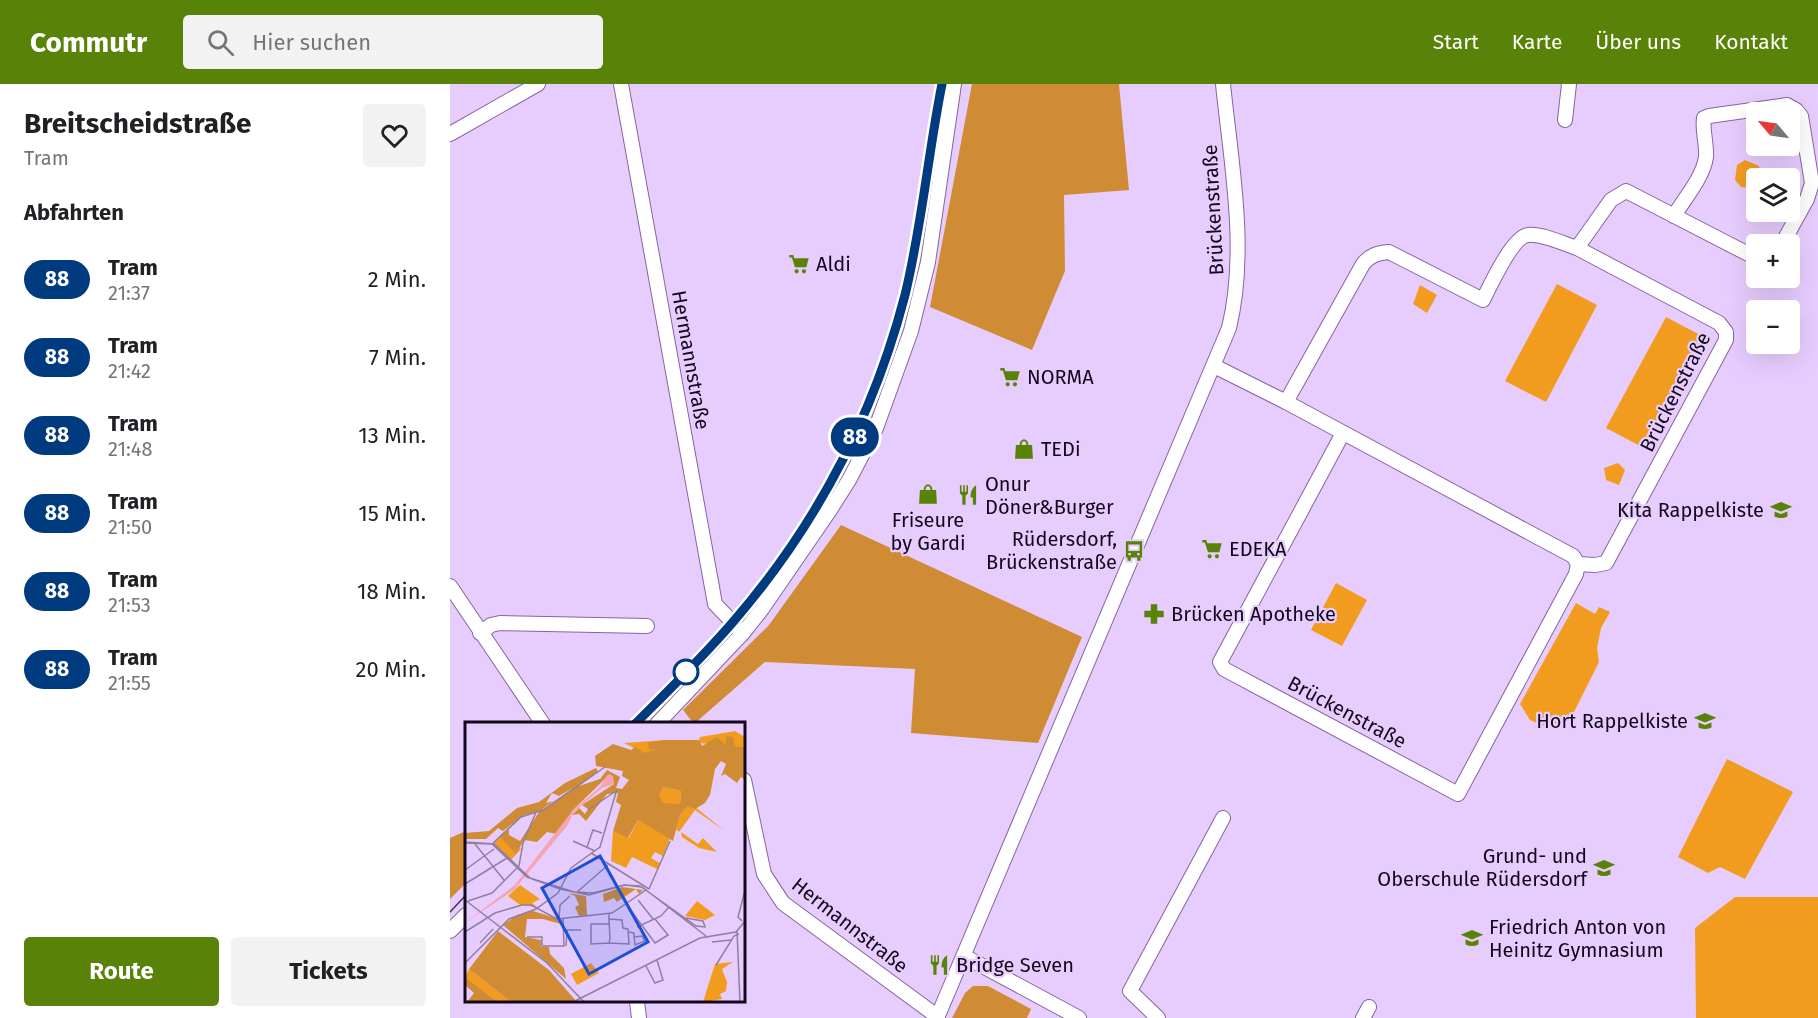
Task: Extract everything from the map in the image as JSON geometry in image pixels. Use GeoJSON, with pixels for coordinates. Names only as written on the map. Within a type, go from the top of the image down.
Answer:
{"type":"FeatureCollection","features":[{"type":"Feature","properties":{"kind":"street"},"geometry":{"type":"LineString","coordinates":[[450,134],[538,84]]}},
{"type":"Feature","properties":{"kind":"street","name":"Hermannstraße"},"geometry":{"type":"LineString","coordinates":[[621,84],[715,604],[743,633]]}},
{"type":"Feature","properties":{"kind":"street"},"geometry":{"type":"LineString","coordinates":[[659,722],[743,633],[804,551],[843,490],[876,428],[911,331],[928,262],[954,84]]}},
{"type":"Feature","properties":{"kind":"street","name":"Brückenstraße"},"geometry":{"type":"LineString","coordinates":[[938,1017],[1229,328],[1234,308],[1239,263],[1223,84]]}},
{"type":"Feature","properties":{"kind":"street"},"geometry":{"type":"LineString","coordinates":[[1565,120],[1569,84]]}},
{"type":"Feature","properties":{"kind":"street"},"geometry":{"type":"LineString","coordinates":[[1674,216],[1703,169],[1706,155],[1704,118],[1786,105],[1796,110],[1801,116],[1812,183],[1807,199],[1788,234]]}},
{"type":"Feature","properties":{"kind":"street"},"geometry":{"type":"LineString","coordinates":[[1577,249],[1611,200],[1626,191],[1746,253]]}},
{"type":"Feature","properties":{"kind":"street","name":"Brückenstraße"},"geometry":{"type":"LineString","coordinates":[[1286,402],[1362,264],[1374,255],[1389,252],[1483,300],[1512,247],[1521,237],[1529,234],[1577,249],[1719,323],[1726,332],[1726,340],[1606,563],[1578,564],[1576,574],[1458,794],[1224,669],[1220,662],[1343,433]]}},
{"type":"Feature","properties":{"kind":"street"},"geometry":{"type":"LineString","coordinates":[[1214,366],[1286,402],[1573,556],[1578,564]]}},
{"type":"Feature","properties":{"kind":"street"},"geometry":{"type":"LineString","coordinates":[[450,586],[542,722]]}},
{"type":"Feature","properties":{"kind":"street"},"geometry":{"type":"LineString","coordinates":[[480,633],[500,623],[647,626]]}},
{"type":"Feature","properties":{"kind":"street","name":"Hermannstraße"},"geometry":{"type":"LineString","coordinates":[[746,789],[764,874],[783,903],[938,1017]]}},
{"type":"Feature","properties":{"kind":"street"},"geometry":{"type":"LineString","coordinates":[[1158,1018],[1130,991],[1223,818]]}},
{"type":"Feature","properties":{"kind":"street"},"geometry":{"type":"LineString","coordinates":[[450,932],[465,916]]}},
{"type":"Feature","properties":{"kind":"street"},"geometry":{"type":"LineString","coordinates":[[964,956],[1078,1018]]}},
{"type":"Feature","properties":{"kind":"street"},"geometry":{"type":"LineString","coordinates":[[637,1003],[639,1018]]}},
{"type":"Feature","properties":{"kind":"shaded area"},"geometry":{"type":"Polygon","coordinates":[[[972,84],[1119,84],[1129,190],[1064,195],[1065,271],[1032,350],[930,307],[972,84]]]}},
{"type":"Feature","properties":{"kind":"shaded area"},"geometry":{"type":"Polygon","coordinates":[[[1745,160],[1759,166],[1759,168],[1746,168],[1746,188],[1741,187],[1735,180],[1737,165],[1745,160]]]}},
{"type":"Feature","properties":{"kind":"shaded area"},"geometry":{"type":"Polygon","coordinates":[[[1557,284],[1597,305],[1546,402],[1505,381],[1557,284]]]}},
{"type":"Feature","properties":{"kind":"shaded area"},"geometry":{"type":"Polygon","coordinates":[[[1420,285],[1437,295],[1427,313],[1413,304],[1420,285]]]}},
{"type":"Feature","properties":{"kind":"shaded area"},"geometry":{"type":"Polygon","coordinates":[[[1666,317],[1702,336],[1642,447],[1606,428],[1666,317]]]}},
{"type":"Feature","properties":{"kind":"shaded area"},"geometry":{"type":"Polygon","coordinates":[[[1618,463],[1625,470],[1619,485],[1606,480],[1604,468],[1618,463]]]}},
{"type":"Feature","properties":{"kind":"shaded area"},"geometry":{"type":"Polygon","coordinates":[[[841,525],[1082,637],[1038,743],[911,733],[915,669],[765,662],[696,722],[692,722],[683,710],[769,625],[841,525]]]}},
{"type":"Feature","properties":{"kind":"shaded area"},"geometry":{"type":"Polygon","coordinates":[[[1336,583],[1367,600],[1342,646],[1311,630],[1336,583]]]}},
{"type":"Feature","properties":{"kind":"shaded area"},"geometry":{"type":"Polygon","coordinates":[[[1576,603],[1595,614],[1599,607],[1610,612],[1601,628],[1597,648],[1599,662],[1572,716],[1563,723],[1544,726],[1530,720],[1520,704],[1576,603]]]}},
{"type":"Feature","properties":{"kind":"shaded area"},"geometry":{"type":"Polygon","coordinates":[[[1727,759],[1793,792],[1745,879],[1720,867],[1708,873],[1678,857],[1727,759]]]}},
{"type":"Feature","properties":{"kind":"shaded area"},"geometry":{"type":"Polygon","coordinates":[[[465,831],[465,884],[450,899],[450,838],[465,831]]]}},
{"type":"Feature","properties":{"kind":"shaded area"},"geometry":{"type":"Polygon","coordinates":[[[1735,897],[1818,897],[1818,1018],[1696,1018],[1695,928],[1735,897]]]}},
{"type":"Feature","properties":{"kind":"shaded area"},"geometry":{"type":"Polygon","coordinates":[[[973,986],[988,986],[1031,1009],[1027,1018],[952,1018],[965,993],[973,986]]]}},
{"type":"Feature","properties":{"kind":"tram line"},"geometry":{"type":"LineString","coordinates":[[637,722],[733,622],[791,548],[816,509],[859,427],[877,384],[905,295],[942,84]]}},
{"type":"Feature","properties":{"kind":"tram line","name":"88"},"geometry":{"type":"LineString","coordinates":[[637,722],[732,623],[766,582],[795,543],[814,512],[858,431],[878,385],[911,268],[942,84]]}},
{"type":"Feature","properties":{"kind":"tram line"},"geometry":{"type":"LineString","coordinates":[[450,912],[465,896]]}},
{"type":"Feature","properties":{"kind":"place","name":"Aldi"},"geometry":{"type":"Point","coordinates":[799,264]}},
{"type":"Feature","properties":{"kind":"place","name":"NORMA"},"geometry":{"type":"Point","coordinates":[1010,377]}},
{"type":"Feature","properties":{"kind":"place","name":"TEDi"},"geometry":{"type":"Point","coordinates":[1024,449]}},
{"type":"Feature","properties":{"kind":"place","name":"Friseure by Gardi"},"geometry":{"type":"Point","coordinates":[928,494]}},
{"type":"Feature","properties":{"kind":"place","name":"Onur Döner&Burger"},"geometry":{"type":"Point","coordinates":[968,495]}},
{"type":"Feature","properties":{"kind":"place","name":"Kita Rappelkiste"},"geometry":{"type":"Point","coordinates":[1781,510]}},
{"type":"Feature","properties":{"kind":"place","name":"EDEKA"},"geometry":{"type":"Point","coordinates":[1212,549]}},
{"type":"Feature","properties":{"kind":"place","name":"Rüdersdorf, Brückenstraße"},"geometry":{"type":"Point","coordinates":[1134,551]}},
{"type":"Feature","properties":{"kind":"place","name":"Brücken Apotheke"},"geometry":{"type":"Point","coordinates":[1154,614]}},
{"type":"Feature","properties":{"kind":"place","name":"Hort Rappelkiste"},"geometry":{"type":"Point","coordinates":[1705,721]}},
{"type":"Feature","properties":{"kind":"place","name":"Grund- und Oberschule Rüdersdorf"},"geometry":{"type":"Point","coordinates":[1604,868]}},
{"type":"Feature","properties":{"kind":"place","name":"Friedrich Anton von Heinitz Gymnasium"},"geometry":{"type":"Point","coordinates":[1472,938]}},
{"type":"Feature","properties":{"kind":"place","name":"Bridge Seven"},"geometry":{"type":"Point","coordinates":[939,965]}}]}
